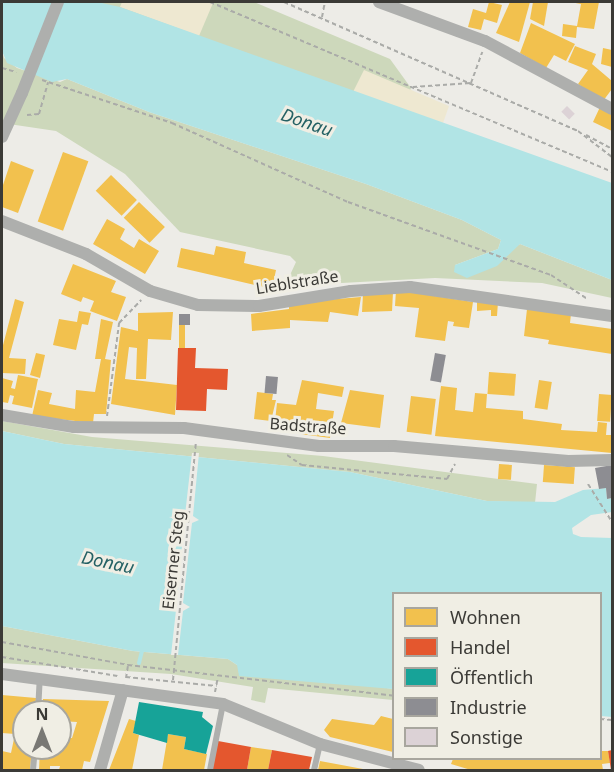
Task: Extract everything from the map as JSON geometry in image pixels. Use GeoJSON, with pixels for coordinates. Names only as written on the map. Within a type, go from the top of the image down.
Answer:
{"type":"FeatureCollection","features":[{"type":"Feature","properties":{"kind":"street"},"geometry":{"type":"LineString","coordinates":[[2,137],[58,2]]}},
{"type":"Feature","properties":{"kind":"street"},"geometry":{"type":"LineString","coordinates":[[379,2],[485,41],[612,109]]}},
{"type":"Feature","properties":{"kind":"street","name":"Lieblstraße"},"geometry":{"type":"LineString","coordinates":[[2,221],[86,254],[150,291],[181,302],[226,307],[382,288],[424,288],[612,316]]}},
{"type":"Feature","properties":{"kind":"street","name":"Badstraße"},"geometry":{"type":"LineString","coordinates":[[2,415],[52,425],[105,429],[184,428],[319,446],[462,451],[568,461],[612,460]]}},
{"type":"Feature","properties":{"kind":"street"},"geometry":{"type":"LineString","coordinates":[[2,674],[223,705],[371,765],[420,771]]}},
{"type":"Feature","properties":{"kind":"street"},"geometry":{"type":"LineString","coordinates":[[100,771],[123,690]]}},
{"type":"Feature","properties":{"kind":"lane"},"geometry":{"type":"LineString","coordinates":[[39,700],[40,678]]}},
{"type":"Feature","properties":{"kind":"lane"},"geometry":{"type":"LineString","coordinates":[[210,771],[223,705]]}},
{"type":"Feature","properties":{"kind":"lane"},"geometry":{"type":"LineString","coordinates":[[314,771],[320,744]]}},
{"type":"Feature","properties":{"kind":"path"},"geometry":{"type":"LineString","coordinates":[[210,2],[612,172]]}},
{"type":"Feature","properties":{"kind":"path"},"geometry":{"type":"LineString","coordinates":[[284,2],[471,82],[612,149]]}},
{"type":"Feature","properties":{"kind":"path"},"geometry":{"type":"LineString","coordinates":[[322,17],[325,2]]}},
{"type":"Feature","properties":{"kind":"path"},"geometry":{"type":"LineString","coordinates":[[471,82],[485,41]]}},
{"type":"Feature","properties":{"kind":"path"},"geometry":{"type":"LineString","coordinates":[[2,68],[20,73]]}},
{"type":"Feature","properties":{"kind":"path"},"geometry":{"type":"LineString","coordinates":[[39,79],[172,123],[348,202],[551,275],[587,299]]}},
{"type":"Feature","properties":{"kind":"path"},"geometry":{"type":"LineString","coordinates":[[39,114],[48,82]]}},
{"type":"Feature","properties":{"kind":"path"},"geometry":{"type":"LineString","coordinates":[[411,88],[471,82]]}},
{"type":"Feature","properties":{"kind":"path"},"geometry":{"type":"LineString","coordinates":[[578,131],[612,157]]}},
{"type":"Feature","properties":{"kind":"path"},"geometry":{"type":"LineString","coordinates":[[105,429],[119,323],[150,291]]}},
{"type":"Feature","properties":{"kind":"path","name":"Eiserner Steg"},"geometry":{"type":"LineString","coordinates":[[173,680],[196,443]]}},
{"type":"Feature","properties":{"kind":"path"},"geometry":{"type":"LineString","coordinates":[[285,455],[302,465],[447,479],[462,451]]}},
{"type":"Feature","properties":{"kind":"path"},"geometry":{"type":"LineString","coordinates":[[588,484],[612,522]]}},
{"type":"Feature","properties":{"kind":"path"},"geometry":{"type":"LineString","coordinates":[[2,642],[128,665],[392,696]]}},
{"type":"Feature","properties":{"kind":"path"},"geometry":{"type":"LineString","coordinates":[[2,657],[126,677],[157,678],[217,686],[219,677]]}},
{"type":"Feature","properties":{"kind":"path"},"geometry":{"type":"LineString","coordinates":[[126,677],[128,665]]}},
{"type":"Feature","properties":{"kind":"green space"},"geometry":{"type":"Polygon","coordinates":[[[97,2],[254,2],[390,59],[411,88],[403,109],[97,2]]]}},
{"type":"Feature","properties":{"kind":"green space"},"geometry":{"type":"Polygon","coordinates":[[[2,51],[4,58],[17,68],[60,82],[67,79],[149,112],[366,184],[462,220],[501,240],[498,249],[455,265],[466,277],[520,244],[612,280],[612,298],[542,283],[435,278],[285,286],[296,262],[290,256],[180,232],[125,174],[56,131],[2,123],[2,51]]]}},
{"type":"Feature","properties":{"kind":"green space"},"geometry":{"type":"Polygon","coordinates":[[[2,421],[92,437],[323,456],[537,484],[535,503],[487,501],[350,472],[64,444],[2,431],[2,421]]]}},
{"type":"Feature","properties":{"kind":"green space"},"geometry":{"type":"Polygon","coordinates":[[[2,626],[133,651],[228,659],[237,665],[392,689],[392,700],[268,688],[265,703],[251,700],[253,687],[171,674],[2,663],[2,626]]]}},
{"type":"Feature","properties":{"kind":"sand"},"geometry":{"type":"Polygon","coordinates":[[[122,2],[213,3],[199,36],[120,7],[122,2]]]}},
{"type":"Feature","properties":{"kind":"sand"},"geometry":{"type":"Polygon","coordinates":[[[364,70],[449,106],[443,123],[353,92],[364,70]]]}},
{"type":"Feature","properties":{"kind":"water","name":"Donau"},"geometry":{"type":"Polygon","coordinates":[[[2,2],[97,2],[120,7],[612,183],[612,280],[520,244],[497,266],[467,278],[454,272],[455,265],[498,249],[501,240],[462,220],[366,184],[149,112],[67,79],[52,82],[7,63],[2,51],[2,2]]]}},
{"type":"Feature","properties":{"kind":"water","name":"Donau"},"geometry":{"type":"Polygon","coordinates":[[[2,431],[64,444],[350,472],[487,501],[555,502],[583,490],[606,488],[607,499],[612,498],[612,512],[591,515],[572,528],[573,534],[581,537],[612,538],[612,717],[602,716],[602,592],[392,592],[392,689],[239,676],[237,665],[228,659],[133,651],[2,626],[2,431]]]}},
{"type":"Feature","properties":{"kind":"pier"},"geometry":{"type":"Polygon","coordinates":[[[192,453],[199,453],[193,516],[199,520],[192,523],[183,603],[190,607],[183,611],[178,655],[171,655],[176,610],[160,604],[177,602],[184,523],[169,517],[185,515],[192,453]]]}},
{"type":"Feature","properties":{"kind":"building: Wohnen"},"geometry":{"type":"Polygon","coordinates":[[[489,2],[502,5],[497,23],[484,19],[481,30],[468,27],[473,9],[486,13],[489,2]]]}},
{"type":"Feature","properties":{"kind":"building: Wohnen"},"geometry":{"type":"Polygon","coordinates":[[[510,2],[530,2],[519,42],[496,33],[510,2]]]}},
{"type":"Feature","properties":{"kind":"building: Wohnen"},"geometry":{"type":"Polygon","coordinates":[[[533,2],[548,2],[544,26],[530,19],[533,2]]]}},
{"type":"Feature","properties":{"kind":"building: Wohnen"},"geometry":{"type":"Polygon","coordinates":[[[570,2],[599,2],[594,29],[577,27],[576,38],[562,36],[563,24],[577,26],[581,4],[570,2]]]}},
{"type":"Feature","properties":{"kind":"building: Wohnen"},"geometry":{"type":"Polygon","coordinates":[[[531,23],[575,44],[566,61],[554,55],[546,68],[520,53],[531,23]]]}},
{"type":"Feature","properties":{"kind":"building: Wohnen"},"geometry":{"type":"Polygon","coordinates":[[[575,46],[596,54],[592,64],[612,81],[612,89],[603,101],[578,84],[588,70],[568,62],[575,46]]]}},
{"type":"Feature","properties":{"kind":"building: Wohnen"},"geometry":{"type":"Polygon","coordinates":[[[603,48],[612,50],[612,67],[601,64],[603,48]]]}},
{"type":"Feature","properties":{"kind":"building: Wohnen"},"geometry":{"type":"Polygon","coordinates":[[[600,107],[612,113],[612,131],[593,122],[600,107]]]}},
{"type":"Feature","properties":{"kind":"building: Wohnen"},"geometry":{"type":"Polygon","coordinates":[[[63,152],[88,161],[63,231],[38,222],[63,152]]]}},
{"type":"Feature","properties":{"kind":"building: Wohnen"},"geometry":{"type":"Polygon","coordinates":[[[11,161],[34,170],[18,213],[2,207],[2,188],[11,161]]]}},
{"type":"Feature","properties":{"kind":"building: Wohnen"},"geometry":{"type":"Polygon","coordinates":[[[111,175],[137,200],[122,216],[96,191],[111,175]]]}},
{"type":"Feature","properties":{"kind":"building: Wohnen"},"geometry":{"type":"Polygon","coordinates":[[[139,202],[165,227],[150,243],[124,218],[139,202]]]}},
{"type":"Feature","properties":{"kind":"building: Wohnen"},"geometry":{"type":"Polygon","coordinates":[[[107,219],[125,229],[120,239],[134,248],[139,239],[159,251],[145,274],[93,244],[107,219]]]}},
{"type":"Feature","properties":{"kind":"building: Wohnen"},"geometry":{"type":"Polygon","coordinates":[[[216,246],[246,252],[244,263],[276,270],[272,289],[177,267],[181,248],[214,255],[216,246]]]}},
{"type":"Feature","properties":{"kind":"building: Wohnen"},"geometry":{"type":"Polygon","coordinates":[[[73,264],[116,281],[111,292],[126,297],[117,321],[90,311],[94,301],[83,297],[81,302],[61,294],[73,264]]]}},
{"type":"Feature","properties":{"kind":"building: Wohnen"},"geometry":{"type":"Polygon","coordinates":[[[396,290],[473,302],[469,328],[453,326],[454,322],[448,321],[445,341],[415,337],[419,308],[395,306],[396,290]]]}},
{"type":"Feature","properties":{"kind":"building: Wohnen"},"geometry":{"type":"Polygon","coordinates":[[[393,292],[392,311],[362,312],[363,294],[393,292]]]}},
{"type":"Feature","properties":{"kind":"building: Wohnen"},"geometry":{"type":"Polygon","coordinates":[[[361,297],[358,316],[330,312],[328,322],[290,320],[290,328],[252,331],[251,314],[289,309],[289,303],[361,297]]]}},
{"type":"Feature","properties":{"kind":"building: Wohnen"},"geometry":{"type":"Polygon","coordinates":[[[15,299],[24,302],[9,358],[26,359],[25,374],[2,373],[2,349],[15,299]]]}},
{"type":"Feature","properties":{"kind":"building: Wohnen"},"geometry":{"type":"Polygon","coordinates":[[[477,301],[498,302],[497,316],[491,316],[491,310],[477,311],[477,301]]]}},
{"type":"Feature","properties":{"kind":"building: Wohnen"},"geometry":{"type":"Polygon","coordinates":[[[527,309],[571,314],[570,323],[612,329],[612,354],[548,344],[549,340],[524,336],[527,309]]]}},
{"type":"Feature","properties":{"kind":"building: Wohnen"},"geometry":{"type":"Polygon","coordinates":[[[79,311],[91,313],[88,325],[82,324],[76,350],[53,345],[59,319],[77,322],[79,311]]]}},
{"type":"Feature","properties":{"kind":"building: Wohnen"},"geometry":{"type":"Polygon","coordinates":[[[173,312],[171,340],[148,339],[146,379],[136,379],[137,348],[129,347],[125,379],[177,385],[175,415],[111,404],[121,327],[138,331],[138,313],[173,312]]]}},
{"type":"Feature","properties":{"kind":"building: Wohnen"},"geometry":{"type":"Polygon","coordinates":[[[101,319],[113,322],[105,359],[111,360],[106,414],[94,414],[93,423],[32,416],[38,390],[52,393],[49,404],[75,409],[76,390],[95,392],[101,359],[95,359],[101,319]]]}},
{"type":"Feature","properties":{"kind":"building: Wohnen"},"geometry":{"type":"Polygon","coordinates":[[[179,325],[185,325],[185,348],[179,348],[179,325]]]}},
{"type":"Feature","properties":{"kind":"building: Wohnen"},"geometry":{"type":"Polygon","coordinates":[[[36,353],[45,355],[40,378],[30,375],[36,353]]]}},
{"type":"Feature","properties":{"kind":"building: Wohnen"},"geometry":{"type":"Polygon","coordinates":[[[489,372],[516,374],[514,396],[487,394],[489,372]]]}},
{"type":"Feature","properties":{"kind":"building: Wohnen"},"geometry":{"type":"Polygon","coordinates":[[[18,375],[38,379],[32,408],[12,404],[14,396],[10,395],[8,403],[2,402],[2,378],[13,381],[11,388],[15,389],[18,375]]]}},
{"type":"Feature","properties":{"kind":"building: Wohnen"},"geometry":{"type":"Polygon","coordinates":[[[302,380],[344,387],[342,397],[318,393],[316,409],[334,411],[330,438],[293,433],[294,424],[275,421],[277,403],[296,405],[302,380]]]}},
{"type":"Feature","properties":{"kind":"building: Wohnen"},"geometry":{"type":"Polygon","coordinates":[[[539,380],[552,382],[547,410],[535,408],[539,380]]]}},
{"type":"Feature","properties":{"kind":"building: Wohnen"},"geometry":{"type":"Polygon","coordinates":[[[441,386],[457,388],[455,410],[473,412],[475,393],[487,394],[486,408],[523,411],[523,419],[562,424],[561,430],[597,432],[598,422],[607,423],[606,435],[612,435],[612,453],[435,436],[441,386]]]}},
{"type":"Feature","properties":{"kind":"building: Wohnen"},"geometry":{"type":"Polygon","coordinates":[[[350,390],[384,395],[380,428],[341,423],[350,390]]]}},
{"type":"Feature","properties":{"kind":"building: Wohnen"},"geometry":{"type":"Polygon","coordinates":[[[257,392],[273,394],[272,400],[276,400],[271,421],[254,419],[257,392]]]}},
{"type":"Feature","properties":{"kind":"building: Wohnen"},"geometry":{"type":"Polygon","coordinates":[[[599,394],[612,395],[610,422],[597,421],[599,394]]]}},
{"type":"Feature","properties":{"kind":"building: Wohnen"},"geometry":{"type":"Polygon","coordinates":[[[411,396],[436,399],[431,435],[407,432],[411,396]]]}},
{"type":"Feature","properties":{"kind":"building: Wohnen"},"geometry":{"type":"Polygon","coordinates":[[[499,464],[512,465],[511,480],[498,479],[499,464]]]}},
{"type":"Feature","properties":{"kind":"building: Wohnen"},"geometry":{"type":"Polygon","coordinates":[[[544,465],[575,467],[574,484],[543,482],[544,465]]]}},
{"type":"Feature","properties":{"kind":"building: Wohnen"},"geometry":{"type":"Polygon","coordinates":[[[2,695],[36,698],[36,700],[12,700],[12,734],[2,733],[2,695]]]}},
{"type":"Feature","properties":{"kind":"building: Wohnen"},"geometry":{"type":"Polygon","coordinates":[[[43,699],[109,701],[90,762],[84,761],[82,770],[59,770],[60,766],[50,766],[50,770],[39,770],[39,760],[72,760],[72,738],[77,722],[72,722],[72,700],[43,699]]]}},
{"type":"Feature","properties":{"kind":"building: Wohnen"},"geometry":{"type":"Polygon","coordinates":[[[381,716],[392,719],[392,752],[330,737],[324,730],[332,719],[374,725],[381,716]]]}},
{"type":"Feature","properties":{"kind":"building: Wohnen"},"geometry":{"type":"Polygon","coordinates":[[[129,719],[136,721],[133,733],[139,735],[132,770],[109,770],[129,719]]]}},
{"type":"Feature","properties":{"kind":"building: Wohnen"},"geometry":{"type":"Polygon","coordinates":[[[168,734],[186,737],[184,749],[207,754],[204,770],[162,770],[168,734]]]}},
{"type":"Feature","properties":{"kind":"building: Wohnen"},"geometry":{"type":"Polygon","coordinates":[[[251,747],[272,750],[268,770],[247,770],[251,747]]]}},
{"type":"Feature","properties":{"kind":"building: Wohnen"},"geometry":{"type":"Polygon","coordinates":[[[12,748],[12,760],[31,760],[30,770],[2,770],[2,751],[11,753],[12,748]]]}},
{"type":"Feature","properties":{"kind":"building: Wohnen"},"geometry":{"type":"Polygon","coordinates":[[[602,751],[608,751],[610,763],[602,764],[603,770],[471,770],[451,764],[453,760],[602,760],[602,751]]]}},
{"type":"Feature","properties":{"kind":"building: Wohnen"},"geometry":{"type":"Polygon","coordinates":[[[320,761],[363,769],[363,770],[318,770],[320,761]]]}},
{"type":"Feature","properties":{"kind":"building: Handel"},"geometry":{"type":"Polygon","coordinates":[[[178,348],[196,348],[195,368],[228,369],[227,390],[207,389],[206,411],[176,410],[178,348]]]}},
{"type":"Feature","properties":{"kind":"building: Handel"},"geometry":{"type":"Polygon","coordinates":[[[218,741],[251,747],[247,770],[212,770],[218,741]]]}},
{"type":"Feature","properties":{"kind":"building: Handel"},"geometry":{"type":"Polygon","coordinates":[[[272,750],[312,757],[309,770],[268,770],[272,750]]]}},
{"type":"Feature","properties":{"kind":"building: Handel"},"geometry":{"type":"Polygon","coordinates":[[[612,750],[612,770],[611,770],[608,751],[612,750]]]}},
{"type":"Feature","properties":{"kind":"building: Öffentlich"},"geometry":{"type":"Polygon","coordinates":[[[139,702],[203,712],[202,717],[213,726],[206,754],[184,749],[186,737],[168,734],[167,743],[133,733],[139,702]]]}},
{"type":"Feature","properties":{"kind":"building: Industrie"},"geometry":{"type":"Polygon","coordinates":[[[179,314],[190,314],[190,325],[179,325],[179,314]]]}},
{"type":"Feature","properties":{"kind":"building: Industrie"},"geometry":{"type":"Polygon","coordinates":[[[435,353],[446,355],[441,382],[430,381],[435,353]]]}},
{"type":"Feature","properties":{"kind":"building: Industrie"},"geometry":{"type":"Polygon","coordinates":[[[266,376],[278,377],[276,394],[265,393],[266,376]]]}},
{"type":"Feature","properties":{"kind":"building: Industrie"},"geometry":{"type":"Polygon","coordinates":[[[612,465],[612,498],[607,499],[606,488],[599,489],[595,468],[612,465]]]}},
{"type":"Feature","properties":{"kind":"building: Sonstige"},"geometry":{"type":"Polygon","coordinates":[[[567,106],[575,114],[569,119],[561,112],[567,106]]]}},
{"type":"Feature","properties":{"kind":"waterway"},"geometry":{"type":"LineString","coordinates":[[139,663],[142,651]]}}]}
